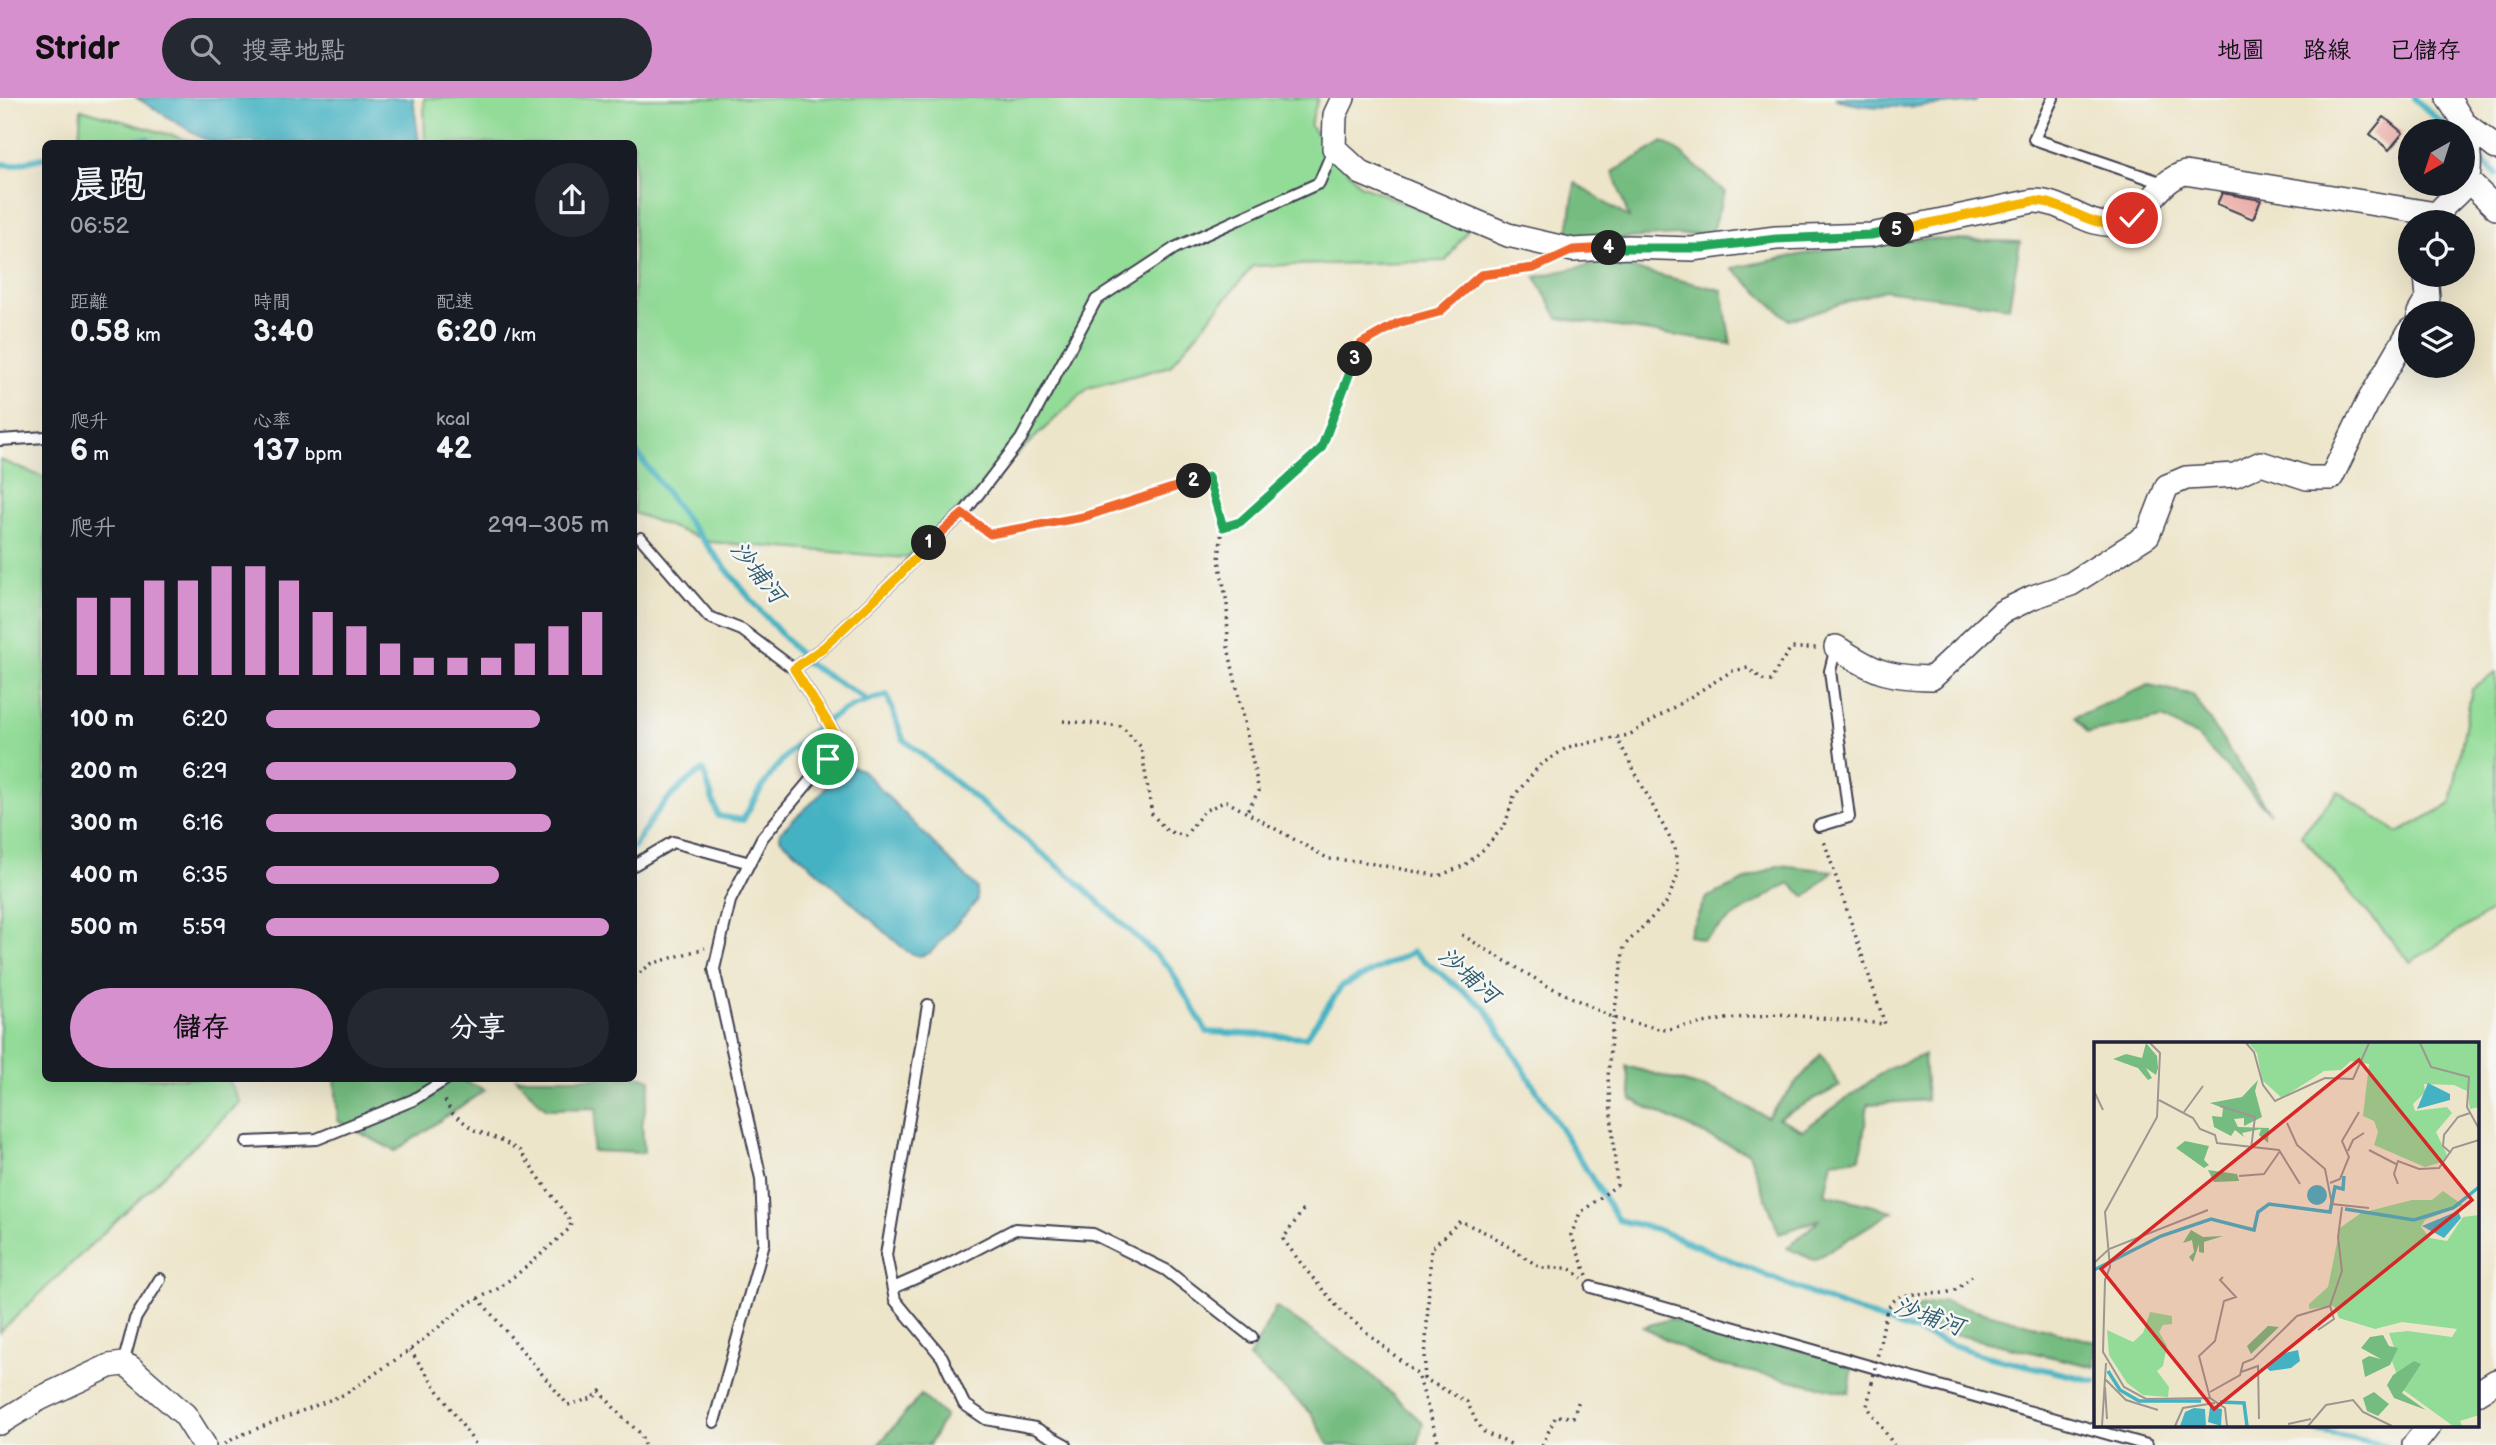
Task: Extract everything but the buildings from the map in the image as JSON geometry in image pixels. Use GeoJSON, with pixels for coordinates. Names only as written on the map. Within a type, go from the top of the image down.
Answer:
{"type":"FeatureCollection","features":[{"type":"Feature","properties":{"kind":"street"},"geometry":{"type":"LineString","coordinates":[[1343,98],[1335,115],[1334,148],[1361,173],[1508,235],[1573,250],[1629,247],[1692,249],[1776,239],[1871,235],[2033,201],[2052,203],[2092,222],[2113,224],[2132,218],[2180,174],[2199,174],[2398,211]]}},
{"type":"Feature","properties":{"kind":"street"},"geometry":{"type":"LineString","coordinates":[[2448,98],[2461,119]]}},
{"type":"Feature","properties":{"kind":"street"},"geometry":{"type":"LineString","coordinates":[[2475,132],[2496,148]]}},
{"type":"Feature","properties":{"kind":"street"},"geometry":{"type":"LineString","coordinates":[[2475,180],[2496,208]]}},
{"type":"Feature","properties":{"kind":"street"},"geometry":{"type":"LineString","coordinates":[[1836,647],[1873,670],[1898,677],[1932,678],[2002,612],[2032,597],[2071,584],[2148,535],[2167,486],[2186,478],[2235,475],[2261,463],[2307,478],[2331,478],[2368,402],[2398,351]]}},
{"type":"Feature","properties":{"kind":"street"},"geometry":{"type":"LineString","coordinates":[[0,1423],[56,1390],[109,1366],[123,1364],[139,1374],[180,1410],[204,1445]]}},
{"type":"Feature","properties":{"kind":"street"},"geometry":{"type":"LineString","coordinates":[[2478,1392],[2496,1381]]}},
{"type":"Feature","properties":{"kind":"street"},"geometry":{"type":"LineString","coordinates":[[2414,1445],[2427,1428]]}},
{"type":"Feature","properties":{"kind":"lane"},"geometry":{"type":"LineString","coordinates":[[2053,98],[2034,139],[2166,184]]}},
{"type":"Feature","properties":{"kind":"lane"},"geometry":{"type":"LineString","coordinates":[[794,669],[897,578],[927,544],[963,514],[1021,439],[1096,300],[1175,248],[1319,183],[1334,148]]}},
{"type":"Feature","properties":{"kind":"lane"},"geometry":{"type":"LineString","coordinates":[[0,440],[42,437]]}},
{"type":"Feature","properties":{"kind":"lane"},"geometry":{"type":"LineString","coordinates":[[641,538],[709,617],[742,630],[794,669],[837,737],[828,759],[762,838],[730,901],[714,969],[761,1179],[764,1243],[714,1422]]}},
{"type":"Feature","properties":{"kind":"lane"},"geometry":{"type":"LineString","coordinates":[[1819,826],[1849,817],[1830,671],[1836,647]]}},
{"type":"Feature","properties":{"kind":"lane"},"geometry":{"type":"LineString","coordinates":[[637,863],[673,842],[750,863]]}},
{"type":"Feature","properties":{"kind":"lane"},"geometry":{"type":"LineString","coordinates":[[928,1005],[886,1255],[895,1300],[942,1357],[964,1404],[986,1419],[1035,1428],[1066,1445]]}},
{"type":"Feature","properties":{"kind":"lane"},"geometry":{"type":"LineString","coordinates":[[247,1142],[317,1139],[414,1100],[440,1082]]}},
{"type":"Feature","properties":{"kind":"lane"},"geometry":{"type":"LineString","coordinates":[[892,1287],[950,1263],[1016,1230],[1093,1234],[1166,1270],[1252,1337]]}},
{"type":"Feature","properties":{"kind":"lane"},"geometry":{"type":"LineString","coordinates":[[123,1364],[135,1319],[160,1279]]}},
{"type":"Feature","properties":{"kind":"lane"},"geometry":{"type":"LineString","coordinates":[[1591,1287],[2147,1445]]}},
{"type":"Feature","properties":{"kind":"lane"},"geometry":{"type":"LineString","coordinates":[[1041,1445],[1051,1437]]}},
{"type":"Feature","properties":{"kind":"path"},"geometry":{"type":"LineString","coordinates":[[1223,527],[1240,522],[1321,449],[1361,344],[1398,323],[1439,312],[1481,275],[1534,268],[1573,250]]}},
{"type":"Feature","properties":{"kind":"path"},"geometry":{"type":"LineString","coordinates":[[963,514],[990,534],[1083,517],[1208,477],[1223,527],[1219,560],[1227,603],[1228,647],[1259,791],[1246,812]]}},
{"type":"Feature","properties":{"kind":"path"},"geometry":{"type":"LineString","coordinates":[[1063,721],[1121,726],[1141,747],[1152,814],[1167,831],[1185,836],[1204,811],[1226,801],[1329,859],[1438,876],[1465,865],[1484,849],[1505,825],[1514,796],[1540,765],[1567,747],[1629,735],[1732,671],[1748,668],[1763,680],[1771,681],[1791,648],[1836,647]]}},
{"type":"Feature","properties":{"kind":"path"},"geometry":{"type":"LineString","coordinates":[[1591,1287],[1571,1235],[1580,1213],[1617,1185],[1608,1078],[1624,946],[1667,902],[1678,874],[1675,848],[1617,738]]}},
{"type":"Feature","properties":{"kind":"path"},"geometry":{"type":"LineString","coordinates":[[1462,935],[1544,984],[1614,1018],[1663,1030],[1726,1019],[1778,1014],[1885,1024],[1819,826]]}},
{"type":"Feature","properties":{"kind":"path"},"geometry":{"type":"LineString","coordinates":[[637,975],[651,964],[720,943]]}},
{"type":"Feature","properties":{"kind":"path"},"geometry":{"type":"LineString","coordinates":[[223,1445],[236,1437],[345,1394],[410,1350],[478,1298],[496,1290],[570,1228],[571,1222],[520,1151],[474,1129],[452,1113],[443,1097],[443,1082]]}},
{"type":"Feature","properties":{"kind":"path"},"geometry":{"type":"LineString","coordinates":[[1303,1210],[1283,1239],[1341,1311],[1418,1375],[1468,1402],[1476,1421],[1485,1433],[1513,1445]]}},
{"type":"Feature","properties":{"kind":"path"},"geometry":{"type":"LineString","coordinates":[[1424,1378],[1431,1249],[1460,1221],[1491,1235],[1541,1268],[1569,1268],[1591,1287]]}},
{"type":"Feature","properties":{"kind":"path"},"geometry":{"type":"LineString","coordinates":[[1894,1445],[1867,1406],[1889,1304],[1902,1295],[1954,1290],[1972,1276]]}},
{"type":"Feature","properties":{"kind":"path"},"geometry":{"type":"LineString","coordinates":[[478,1298],[568,1405],[593,1398],[600,1391],[641,1434],[644,1445]]}},
{"type":"Feature","properties":{"kind":"path"},"geometry":{"type":"LineString","coordinates":[[410,1350],[476,1445]]}},
{"type":"Feature","properties":{"kind":"path"},"geometry":{"type":"LineString","coordinates":[[1418,1375],[1438,1441],[1436,1445]]}},
{"type":"Feature","properties":{"kind":"path"},"geometry":{"type":"LineString","coordinates":[[1542,1445],[1556,1416],[1573,1417],[1579,1400]]}},
{"type":"Feature","properties":{"kind":"green space"},"geometry":{"type":"Polygon","coordinates":[[[424,98],[1318,98],[1310,126],[1360,185],[1468,229],[1446,261],[1253,266],[1170,366],[1088,388],[906,558],[710,542],[637,514],[637,140],[425,140],[424,98]]]}},
{"type":"Feature","properties":{"kind":"green space"},"geometry":{"type":"Polygon","coordinates":[[[81,109],[188,140],[79,140],[81,109]]]}},
{"type":"Feature","properties":{"kind":"green space"},"geometry":{"type":"Polygon","coordinates":[[[1663,142],[1681,153],[1725,192],[1711,233],[1609,239],[1568,233],[1575,183],[1629,218],[1613,172],[1663,142]]]}},
{"type":"Feature","properties":{"kind":"green space"},"geometry":{"type":"Polygon","coordinates":[[[1888,238],[2020,242],[2009,307],[1884,290],[1789,320],[1732,268],[1888,238]]]}},
{"type":"Feature","properties":{"kind":"green space"},"geometry":{"type":"Polygon","coordinates":[[[1603,262],[1722,290],[1731,344],[1558,318],[1535,277],[1603,262]]]}},
{"type":"Feature","properties":{"kind":"green space"},"geometry":{"type":"Polygon","coordinates":[[[0,460],[42,477],[42,1082],[229,1082],[240,1102],[0,1332],[0,460]]]}},
{"type":"Feature","properties":{"kind":"green space"},"geometry":{"type":"Polygon","coordinates":[[[2496,673],[2496,908],[2410,962],[2301,835],[2338,791],[2398,833],[2451,804],[2472,688],[2496,673]]]}},
{"type":"Feature","properties":{"kind":"green space"},"geometry":{"type":"Polygon","coordinates":[[[2149,685],[2193,695],[2270,813],[2198,737],[2163,718],[2088,733],[2075,717],[2149,685]]]}},
{"type":"Feature","properties":{"kind":"green space"},"geometry":{"type":"Polygon","coordinates":[[[1779,865],[1833,871],[1806,897],[1789,883],[1733,917],[1703,940],[1688,935],[1706,898],[1779,865]]]}},
{"type":"Feature","properties":{"kind":"green space"},"geometry":{"type":"Polygon","coordinates":[[[1821,1054],[1840,1086],[1778,1118],[1803,1130],[1886,1070],[1924,1055],[1927,1100],[1868,1104],[1860,1158],[1832,1161],[1825,1194],[1893,1211],[1814,1260],[1787,1248],[1820,1219],[1779,1234],[1749,1153],[1632,1100],[1626,1066],[1716,1091],[1767,1117],[1821,1054]]]}},
{"type":"Feature","properties":{"kind":"green space"},"geometry":{"type":"Polygon","coordinates":[[[637,1076],[651,1079],[642,1125],[644,1153],[592,1151],[597,1108],[546,1109],[520,1082],[637,1082],[637,1076]]]}},
{"type":"Feature","properties":{"kind":"green space"},"geometry":{"type":"Polygon","coordinates":[[[335,1082],[467,1082],[485,1090],[395,1151],[338,1121],[335,1082]]]}},
{"type":"Feature","properties":{"kind":"green space"},"geometry":{"type":"Polygon","coordinates":[[[1943,1301],[2094,1342],[2094,1367],[1945,1332],[1899,1311],[1943,1301]]]}},
{"type":"Feature","properties":{"kind":"green space"},"geometry":{"type":"Polygon","coordinates":[[[1276,1307],[1358,1363],[1423,1423],[1418,1445],[1329,1445],[1311,1413],[1249,1358],[1276,1307]]]}},
{"type":"Feature","properties":{"kind":"green space"},"geometry":{"type":"Polygon","coordinates":[[[1670,1319],[1853,1363],[1849,1393],[1710,1363],[1643,1327],[1670,1319]]]}},
{"type":"Feature","properties":{"kind":"green space"},"geometry":{"type":"Polygon","coordinates":[[[921,1395],[945,1416],[929,1445],[878,1445],[921,1395]]]}},
{"type":"Feature","properties":{"kind":"water"},"geometry":{"type":"Polygon","coordinates":[[[137,98],[413,98],[419,140],[208,140],[137,98]]]}},
{"type":"Feature","properties":{"kind":"water"},"geometry":{"type":"Polygon","coordinates":[[[1835,98],[1978,98],[1975,102],[1883,107],[1848,103],[1835,98]]]}},
{"type":"Feature","properties":{"kind":"water"},"geometry":{"type":"Polygon","coordinates":[[[847,767],[862,770],[977,888],[977,901],[927,954],[917,955],[904,949],[780,838],[780,832],[847,767]]]}},
{"type":"Feature","properties":{"kind":"waterway"},"geometry":{"type":"LineString","coordinates":[[2414,98],[2437,119]]}},
{"type":"Feature","properties":{"kind":"waterway","name":"沙埔河"},"geometry":{"type":"LineString","coordinates":[[138,140],[148,140]]}},
{"type":"Feature","properties":{"kind":"waterway"},"geometry":{"type":"LineString","coordinates":[[2477,156],[2496,174]]}},
{"type":"Feature","properties":{"kind":"waterway","name":"沙埔河"},"geometry":{"type":"LineString","coordinates":[[0,164],[13,165],[42,158]]}},
{"type":"Feature","properties":{"kind":"waterway","name":"沙埔河"},"geometry":{"type":"LineString","coordinates":[[637,453],[757,607],[808,664],[869,701]]}},
{"type":"Feature","properties":{"kind":"waterway","name":"沙埔河"},"geometry":{"type":"LineString","coordinates":[[637,842],[664,804],[703,770],[718,816],[743,820],[775,769],[801,741],[832,717],[851,707],[887,695],[903,739],[1075,880],[1169,967],[1207,1032],[1306,1037],[1342,986],[1413,952],[1485,1008],[1618,1220],[1656,1229],[1828,1301],[1985,1356],[2094,1381]]}},
{"type":"Feature","properties":{"kind":"waterway","name":"沙埔河"},"geometry":{"type":"LineString","coordinates":[[2301,1428],[2385,1445]]}},
{"type":"Feature","properties":{"kind":"route"},"geometry":{"type":"LineString","coordinates":[[828,759],[837,737],[794,669],[824,647],[897,578],[927,544],[963,514],[990,534],[1083,517],[1208,477],[1223,527],[1240,522],[1321,449],[1361,344],[1398,323],[1439,312],[1481,275],[1534,268],[1573,250],[1629,247],[1692,249],[1760,240],[1871,235],[2033,201],[2052,203],[2092,222],[2119,223],[2132,218]]}}]}
